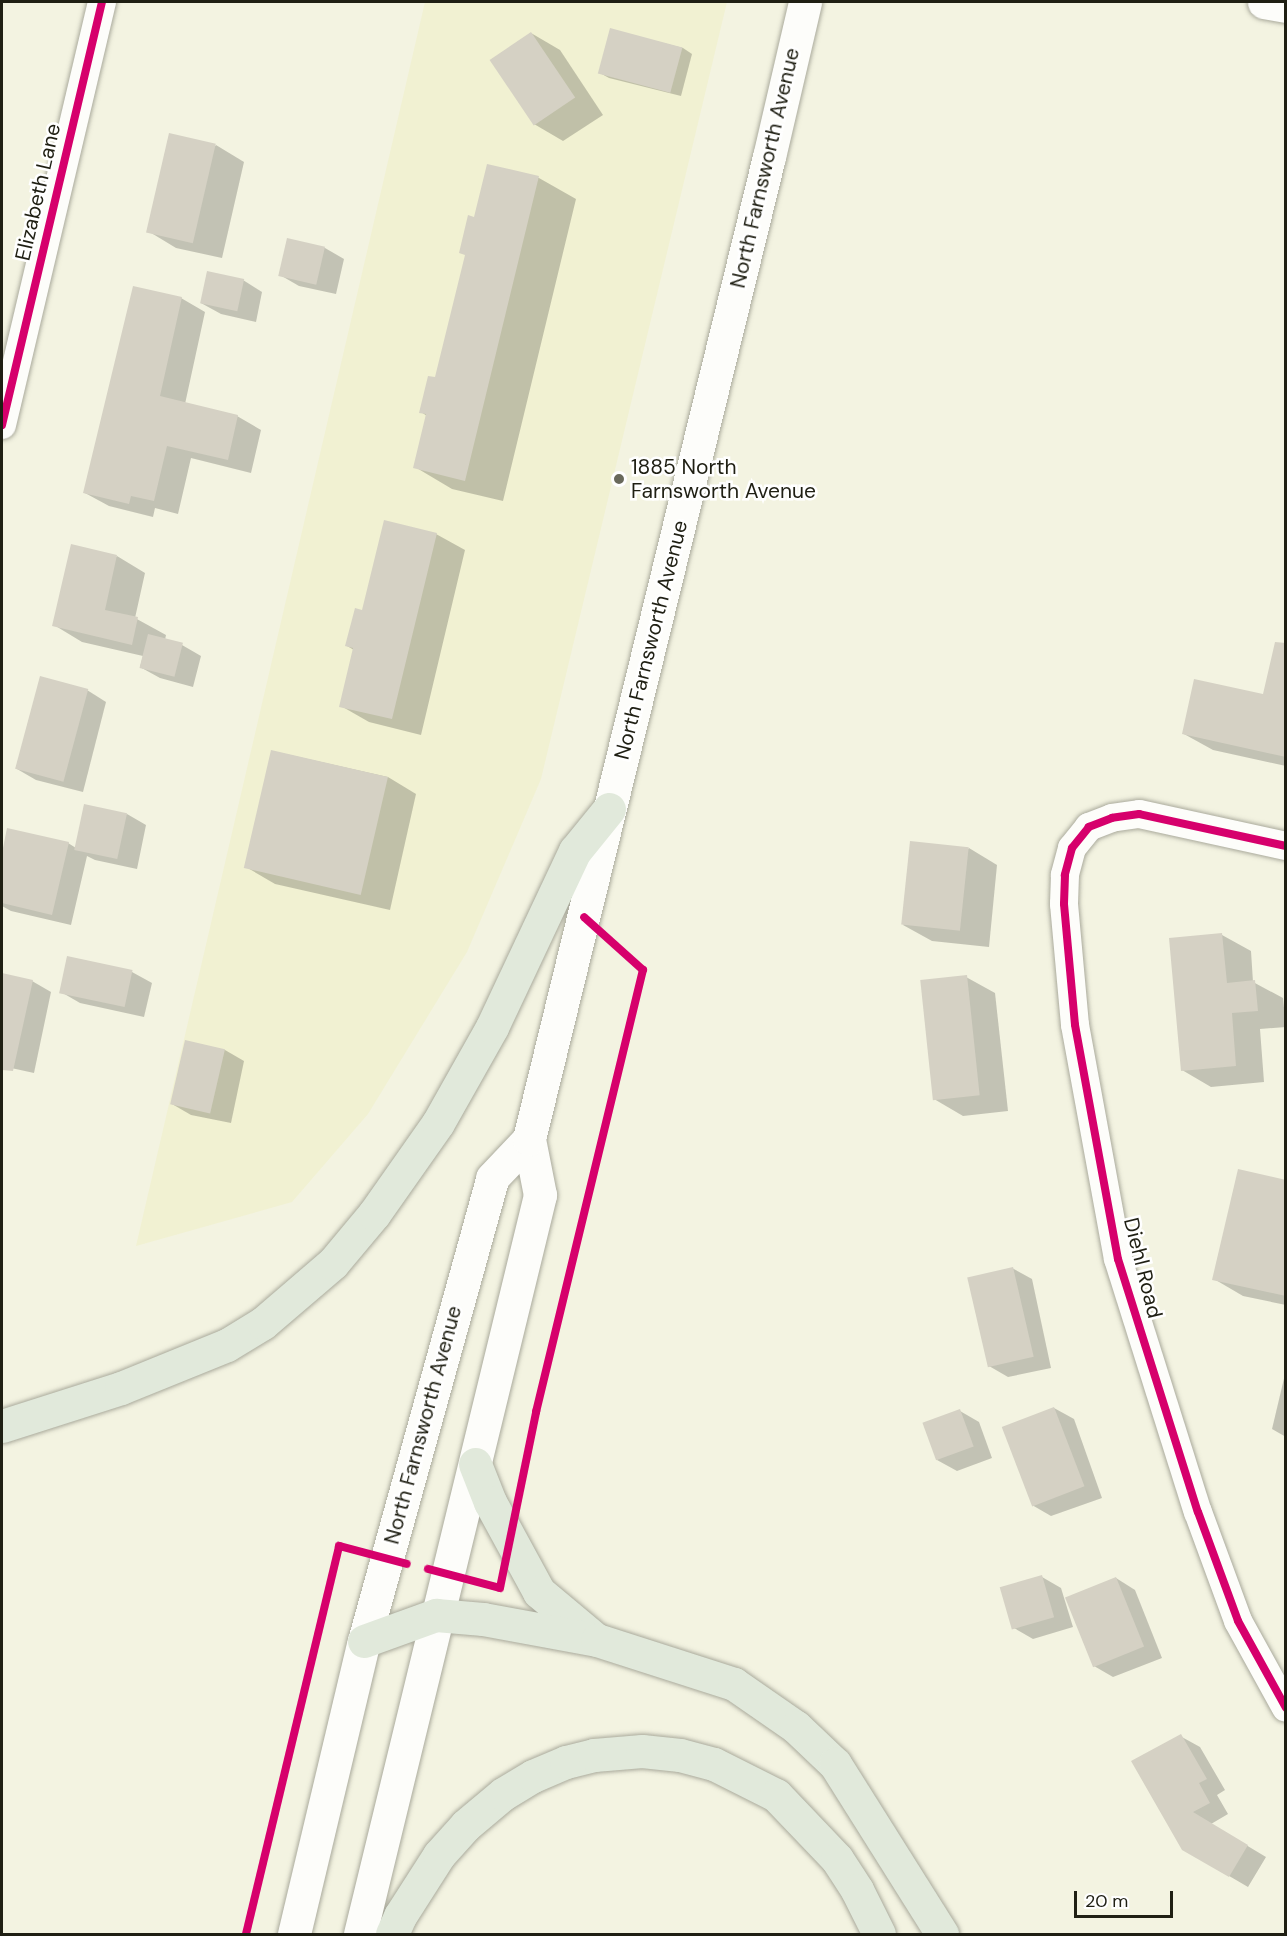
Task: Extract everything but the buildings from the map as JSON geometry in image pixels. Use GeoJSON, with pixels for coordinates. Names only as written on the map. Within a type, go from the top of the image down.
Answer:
{"type":"FeatureCollection","features":[{"type":"Feature","properties":{"kind":"highway"},"geometry":{"type":"LineString","coordinates":[[2,1426],[121,1388],[226,1345],[263,1323],[333,1263],[374,1214],[438,1123],[492,1027],[575,851],[609,809]]}},
{"type":"Feature","properties":{"kind":"highway"},"geometry":{"type":"LineString","coordinates":[[475,1464],[490,1502],[539,1592],[597,1640]]}},
{"type":"Feature","properties":{"kind":"highway"},"geometry":{"type":"LineString","coordinates":[[364,1641],[436,1615],[483,1619],[597,1640],[734,1684],[796,1727],[835,1764],[942,1935]]}},
{"type":"Feature","properties":{"kind":"highway"},"geometry":{"type":"LineString","coordinates":[[392,1935],[400,1916],[439,1855],[466,1825],[503,1794],[533,1776],[566,1762],[594,1755],[642,1751],[680,1755],[714,1764],[776,1795],[837,1859],[857,1890],[879,1935]]}},
{"type":"Feature","properties":{"kind":"main road","name":"North Farnsworth Avenue"},"geometry":{"type":"LineString","coordinates":[[360,1935],[540,1195],[529,1138],[805,2]]}},
{"type":"Feature","properties":{"kind":"main road"},"geometry":{"type":"LineString","coordinates":[[1264,2],[1286,6]]}},
{"type":"Feature","properties":{"kind":"main road","name":"North Farnsworth Avenue"},"geometry":{"type":"LineString","coordinates":[[294,1935],[364,1641],[492,1178],[529,1138]]}},
{"type":"Feature","properties":{"kind":"street","name":"Elizabeth Lane"},"geometry":{"type":"LineString","coordinates":[[2,425],[102,2]]}},
{"type":"Feature","properties":{"kind":"street","name":"Diehl Road"},"geometry":{"type":"LineString","coordinates":[[1283,1705],[1238,1621],[1198,1512],[1119,1259],[1075,1025],[1064,904],[1065,875],[1072,848],[1089,827],[1112,818],[1139,814],[1286,846]]}},
{"type":"Feature","properties":{"kind":"shaded area"},"geometry":{"type":"Polygon","coordinates":[[[425,2],[727,2],[541,779],[467,952],[368,1114],[292,1202],[136,1246],[425,2]]]}},
{"type":"Feature","properties":{"kind":"cycle path"},"geometry":{"type":"LineString","coordinates":[[2,425],[102,2]]}},
{"type":"Feature","properties":{"kind":"cycle path"},"geometry":{"type":"LineString","coordinates":[[1286,846],[1139,814],[1112,818],[1089,827],[1072,848],[1065,875],[1064,904],[1075,1025],[1118,1259],[1198,1512],[1238,1621],[1286,1708]]}},
{"type":"Feature","properties":{"kind":"cycle path"},"geometry":{"type":"LineString","coordinates":[[428,1569],[500,1588],[536,1412],[643,970],[584,917]]}},
{"type":"Feature","properties":{"kind":"cycle path"},"geometry":{"type":"LineString","coordinates":[[246,1934],[339,1546],[407,1564]]}},
{"type":"Feature","properties":{"kind":"place","name":"1885 North Farnsworth Avenue"},"geometry":{"type":"Point","coordinates":[619,479]}}]}
